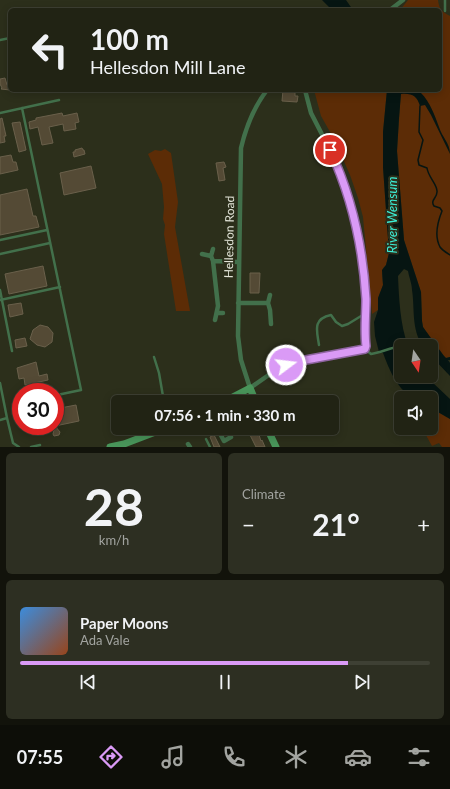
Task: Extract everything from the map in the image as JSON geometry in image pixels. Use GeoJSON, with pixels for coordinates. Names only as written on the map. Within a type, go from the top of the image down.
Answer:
{"type":"FeatureCollection","features":[{"type":"Feature","properties":{"kind":"street"},"geometry":{"type":"LineString","coordinates":[[393,8],[403,0]]}},
{"type":"Feature","properties":{"kind":"street","name":"Hellesdon Road"},"geometry":{"type":"LineString","coordinates":[[250,388],[239,348],[238,262],[241,148],[245,131],[266,92]]}},
{"type":"Feature","properties":{"kind":"street"},"geometry":{"type":"LineString","coordinates":[[236,395],[286,365],[365,349],[366,299],[362,258],[347,193],[338,168],[311,113],[306,92]]}},
{"type":"Feature","properties":{"kind":"street"},"geometry":{"type":"LineString","coordinates":[[213,249],[211,256],[213,261],[218,306],[215,320]]}},
{"type":"Feature","properties":{"kind":"street"},"geometry":{"type":"LineString","coordinates":[[202,254],[211,256]]}},
{"type":"Feature","properties":{"kind":"street"},"geometry":{"type":"LineString","coordinates":[[213,261],[238,262]]}},
{"type":"Feature","properties":{"kind":"street"},"geometry":{"type":"LineString","coordinates":[[270,295],[268,304],[271,324]]}},
{"type":"Feature","properties":{"kind":"street"},"geometry":{"type":"LineString","coordinates":[[238,303],[268,304]]}},
{"type":"Feature","properties":{"kind":"street"},"geometry":{"type":"LineString","coordinates":[[217,313],[223,313]]}},
{"type":"Feature","properties":{"kind":"street"},"geometry":{"type":"LineString","coordinates":[[250,388],[253,395]]}},
{"type":"Feature","properties":{"kind":"street"},"geometry":{"type":"LineString","coordinates":[[110,447],[125,445],[149,435]]}},
{"type":"Feature","properties":{"kind":"street"},"geometry":{"type":"LineString","coordinates":[[221,435],[224,441],[232,437]]}},
{"type":"Feature","properties":{"kind":"street"},"geometry":{"type":"LineString","coordinates":[[270,435],[276,447]]}},
{"type":"Feature","properties":{"kind":"lane"},"geometry":{"type":"LineString","coordinates":[[445,0],[445,11]]}},
{"type":"Feature","properties":{"kind":"lane"},"geometry":{"type":"LineString","coordinates":[[0,113],[60,100]]}},
{"type":"Feature","properties":{"kind":"lane"},"geometry":{"type":"LineString","coordinates":[[22,108],[81,390],[64,394]]}},
{"type":"Feature","properties":{"kind":"lane"},"geometry":{"type":"LineString","coordinates":[[0,240],[47,230]]}},
{"type":"Feature","properties":{"kind":"lane"},"geometry":{"type":"LineString","coordinates":[[0,254],[50,243]]}},
{"type":"Feature","properties":{"kind":"lane"},"geometry":{"type":"LineString","coordinates":[[1,300],[60,287]]}},
{"type":"Feature","properties":{"kind":"lane"},"geometry":{"type":"LineString","coordinates":[[0,290],[12,351]]}},
{"type":"Feature","properties":{"kind":"lane"},"geometry":{"type":"LineString","coordinates":[[319,345],[317,326],[318,322],[322,319],[331,315],[336,322],[342,326],[366,313]]}},
{"type":"Feature","properties":{"kind":"lane"},"geometry":{"type":"LineString","coordinates":[[365,349],[371,354],[394,348]]}},
{"type":"Feature","properties":{"kind":"lane"},"geometry":{"type":"LineString","coordinates":[[154,357],[159,373],[163,395]]}},
{"type":"Feature","properties":{"kind":"lane"},"geometry":{"type":"LineString","coordinates":[[0,383],[13,443],[18,447]]}},
{"type":"Feature","properties":{"kind":"lane"},"geometry":{"type":"LineString","coordinates":[[0,420],[7,418]]}},
{"type":"Feature","properties":{"kind":"lane"},"geometry":{"type":"LineString","coordinates":[[206,439],[210,447]]}},
{"type":"Feature","properties":{"kind":"lane"},"geometry":{"type":"LineString","coordinates":[[31,447],[40,445]]}},
{"type":"Feature","properties":{"kind":"shaded area"},"geometry":{"type":"Polygon","coordinates":[[[408,0],[438,0],[440,8],[402,8],[408,0]]]}},
{"type":"Feature","properties":{"kind":"shaded area"},"geometry":{"type":"Polygon","coordinates":[[[442,11],[450,16],[450,357],[446,358],[438,349],[438,339],[431,339],[423,327],[421,292],[404,240],[397,151],[401,92],[442,92],[442,11]]]}},
{"type":"Feature","properties":{"kind":"shaded area"},"geometry":{"type":"Polygon","coordinates":[[[315,92],[387,92],[383,132],[383,167],[389,253],[386,265],[383,268],[383,285],[378,298],[378,310],[372,314],[363,217],[350,175],[334,139],[321,116],[315,92]]]}},
{"type":"Feature","properties":{"kind":"shaded area"},"geometry":{"type":"Polygon","coordinates":[[[165,149],[171,153],[178,202],[175,227],[190,311],[176,311],[164,234],[165,225],[163,219],[164,207],[162,184],[148,154],[155,150],[161,151],[165,149]]]}},
{"type":"Feature","properties":{"kind":"shaded area"},"geometry":{"type":"Polygon","coordinates":[[[438,412],[450,419],[450,447],[442,447],[439,443],[432,446],[426,435],[438,435],[438,412]]]}},
{"type":"Feature","properties":{"kind":"water"},"geometry":{"type":"Polygon","coordinates":[[[322,0],[346,0],[352,8],[330,8],[322,0]]]}},
{"type":"Feature","properties":{"kind":"water","name":"River Wensum"},"geometry":{"type":"Polygon","coordinates":[[[387,92],[421,93],[432,109],[440,131],[450,150],[450,154],[425,105],[420,106],[414,96],[401,94],[397,151],[404,240],[421,292],[423,327],[432,339],[419,339],[414,319],[411,283],[408,271],[404,269],[398,276],[398,284],[399,302],[405,339],[394,339],[394,377],[383,353],[379,352],[375,336],[374,322],[378,310],[378,298],[383,285],[382,270],[386,265],[389,253],[383,167],[383,132],[387,92]]]}},
{"type":"Feature","properties":{"kind":"water"},"geometry":{"type":"Polygon","coordinates":[[[438,348],[446,358],[450,357],[450,360],[448,360],[450,363],[450,376],[438,363],[438,348]]]}},
{"type":"Feature","properties":{"kind":"water"},"geometry":{"type":"Polygon","coordinates":[[[398,383],[433,383],[450,399],[450,419],[438,412],[438,391],[404,391],[398,383]]]}},
{"type":"Feature","properties":{"kind":"building"},"geometry":{"type":"Polygon","coordinates":[[[5,78],[7,85],[8,84],[8,90],[1,89],[0,79],[5,78]]]}},
{"type":"Feature","properties":{"kind":"building"},"geometry":{"type":"Polygon","coordinates":[[[283,92],[295,92],[295,96],[298,96],[297,102],[282,101],[283,92]]]}},
{"type":"Feature","properties":{"kind":"building"},"geometry":{"type":"Polygon","coordinates":[[[62,113],[63,116],[77,113],[79,122],[75,123],[76,129],[64,131],[63,124],[49,127],[53,143],[42,145],[38,127],[30,129],[29,122],[36,120],[36,118],[62,113]]]}},
{"type":"Feature","properties":{"kind":"building"},"geometry":{"type":"Polygon","coordinates":[[[2,118],[6,136],[4,136],[5,142],[0,143],[0,119],[2,118]]]}},
{"type":"Feature","properties":{"kind":"building"},"geometry":{"type":"Polygon","coordinates":[[[20,122],[26,150],[19,152],[12,123],[20,122]]]}},
{"type":"Feature","properties":{"kind":"building"},"geometry":{"type":"Polygon","coordinates":[[[82,148],[85,154],[74,157],[73,152],[82,148]]]}},
{"type":"Feature","properties":{"kind":"building"},"geometry":{"type":"Polygon","coordinates":[[[11,155],[13,162],[16,162],[18,170],[0,174],[0,157],[11,155]]]}},
{"type":"Feature","properties":{"kind":"building"},"geometry":{"type":"Polygon","coordinates":[[[224,162],[226,167],[223,168],[225,180],[219,181],[216,163],[224,162]]]}},
{"type":"Feature","properties":{"kind":"building"},"geometry":{"type":"Polygon","coordinates":[[[91,166],[96,188],[64,195],[60,173],[91,166]]]}},
{"type":"Feature","properties":{"kind":"building"},"geometry":{"type":"Polygon","coordinates":[[[27,189],[33,216],[36,216],[39,227],[0,235],[0,195],[27,189]]]}},
{"type":"Feature","properties":{"kind":"building"},"geometry":{"type":"Polygon","coordinates":[[[43,266],[47,286],[9,294],[5,274],[43,266]]]}},
{"type":"Feature","properties":{"kind":"building"},"geometry":{"type":"Polygon","coordinates":[[[250,273],[260,273],[259,293],[250,293],[250,273]]]}},
{"type":"Feature","properties":{"kind":"building"},"geometry":{"type":"Polygon","coordinates":[[[21,303],[23,314],[10,317],[8,305],[21,303]]]}},
{"type":"Feature","properties":{"kind":"building"},"geometry":{"type":"Polygon","coordinates":[[[40,325],[48,327],[53,333],[52,342],[45,347],[37,345],[30,339],[33,330],[40,325]]]}},
{"type":"Feature","properties":{"kind":"building"},"geometry":{"type":"Polygon","coordinates":[[[25,338],[27,346],[16,348],[15,340],[25,338]]]}},
{"type":"Feature","properties":{"kind":"building"},"geometry":{"type":"Polygon","coordinates":[[[36,362],[39,376],[47,374],[48,380],[34,383],[25,383],[24,378],[19,379],[17,368],[36,362]]]}},
{"type":"Feature","properties":{"kind":"building"},"geometry":{"type":"Polygon","coordinates":[[[76,405],[79,421],[64,424],[64,407],[76,405]]]}},
{"type":"Feature","properties":{"kind":"building"},"geometry":{"type":"Polygon","coordinates":[[[214,435],[220,447],[214,447],[210,437],[214,435]]]}},
{"type":"Feature","properties":{"kind":"building"},"geometry":{"type":"Polygon","coordinates":[[[250,435],[259,435],[265,447],[256,447],[250,435]]]}},
{"type":"Feature","properties":{"kind":"waterway"},"geometry":{"type":"LineString","coordinates":[[420,106],[419,132],[423,140],[418,160],[419,165],[427,168],[429,175],[437,189],[437,194],[433,204],[442,211],[438,224],[437,238],[440,247],[450,255]]}},
{"type":"Feature","properties":{"kind":"route"},"geometry":{"type":"LineString","coordinates":[[286,365],[365,349],[366,346],[366,299],[362,258],[347,193],[330,150]]}}]}
